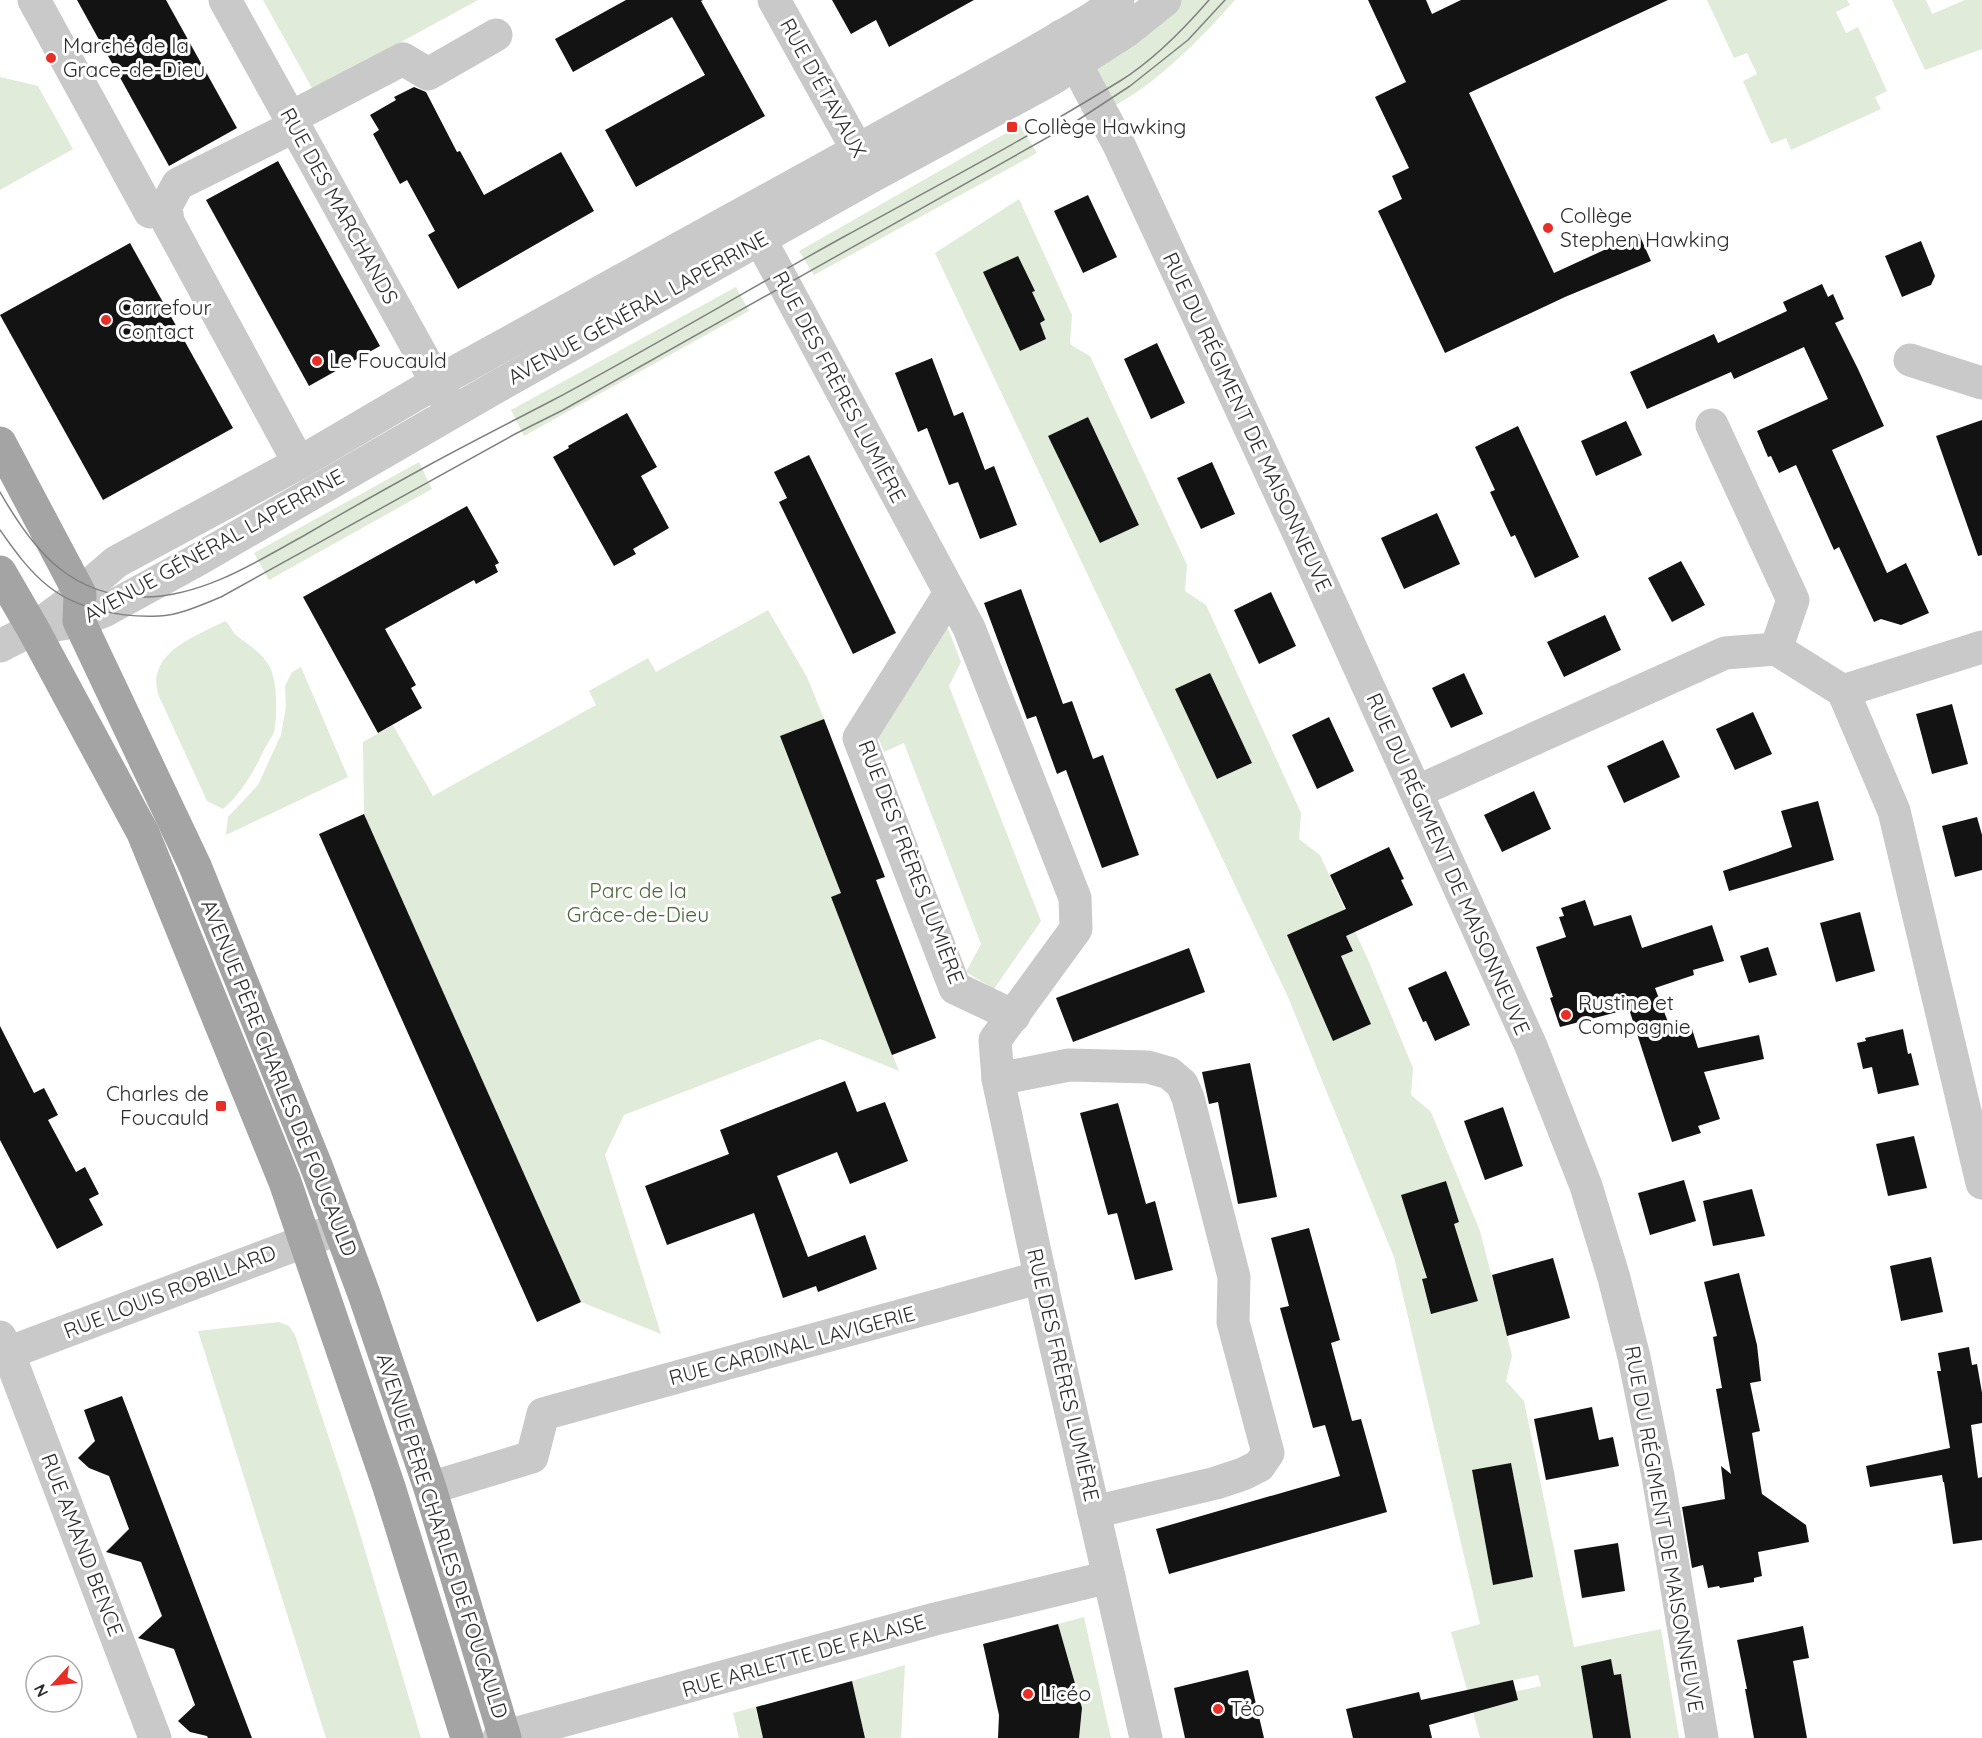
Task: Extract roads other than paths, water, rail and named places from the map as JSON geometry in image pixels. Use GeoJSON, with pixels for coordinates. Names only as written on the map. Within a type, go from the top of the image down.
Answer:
{"type":"FeatureCollection","features":[{"type":"Feature","properties":{"kind":"main road","name":"AVENUE PÈRE CHARLES DE FOUCAULD"},"geometry":{"type":"LineString","coordinates":[[0,443],[79,607],[195,867],[340,1228],[430,1488],[503,1738]]}},
{"type":"Feature","properties":{"kind":"main road","name":"AVENUE PÈRE CHARLES DE FOUCAULD"},"geometry":{"type":"LineString","coordinates":[[0,572],[143,833],[285,1182],[389,1487],[467,1738]]}},
{"type":"Feature","properties":{"kind":"street"},"geometry":{"type":"LineString","coordinates":[[34,0],[150,213]]}},
{"type":"Feature","properties":{"kind":"street","name":"RUE DES MARCHANDS"},"geometry":{"type":"LineString","coordinates":[[225,0],[453,412]]}},
{"type":"Feature","properties":{"kind":"street","name":"RUE D'ÉTAVAUX"},"geometry":{"type":"LineString","coordinates":[[774,0],[864,164]]}},
{"type":"Feature","properties":{"kind":"street","name":"AVENUE GÉNÉRAL LAPERRINE"},"geometry":{"type":"LineString","coordinates":[[79,607],[104,611],[453,412],[753,226],[864,164],[1118,0]]}},
{"type":"Feature","properties":{"kind":"street","name":"AVENUE GÉNÉRAL LAPERRINE"},"geometry":{"type":"LineString","coordinates":[[864,164],[1076,64],[1125,32],[1165,0]]}},
{"type":"Feature","properties":{"kind":"street"},"geometry":{"type":"LineString","coordinates":[[299,463],[168,222],[166,206],[178,184],[220,164],[403,59],[428,74],[496,35]]}},
{"type":"Feature","properties":{"kind":"street","name":"RUE DU RÉGIMENT DE MAISONNEUVE"},"geometry":{"type":"LineString","coordinates":[[1061,36],[1119,145],[1186,287],[1539,1066],[1586,1186],[1611,1267],[1632,1351],[1656,1465],[1702,1738]]}},
{"type":"Feature","properties":{"kind":"street","name":"AVENUE GÉNÉRAL LAPERRINE"},"geometry":{"type":"LineString","coordinates":[[0,646],[79,607],[116,562],[299,463],[437,382],[753,226]]}},
{"type":"Feature","properties":{"kind":"street","name":"RUE DES FRÈRES LUMIÈRE"},"geometry":{"type":"LineString","coordinates":[[753,226],[969,628],[1075,898],[1076,929],[995,1040],[998,1078],[1146,1738]]}},
{"type":"Feature","properties":{"kind":"street"},"geometry":{"type":"LineString","coordinates":[[1910,360],[1982,384]]}},
{"type":"Feature","properties":{"kind":"street"},"geometry":{"type":"LineString","coordinates":[[1712,425],[1793,600],[1776,649]]}},
{"type":"Feature","properties":{"kind":"street","name":"RUE DES FRÈRES LUMIÈRE"},"geometry":{"type":"LineString","coordinates":[[950,593],[859,738],[955,988],[1014,1016]]}},
{"type":"Feature","properties":{"kind":"street"},"geometry":{"type":"LineString","coordinates":[[1843,691],[1982,647]]}},
{"type":"Feature","properties":{"kind":"street"},"geometry":{"type":"LineString","coordinates":[[1416,792],[1725,653],[1776,649],[1843,691],[1894,811],[1982,1181]]}},
{"type":"Feature","properties":{"kind":"street"},"geometry":{"type":"LineString","coordinates":[[998,1078],[1070,1065],[1148,1067],[1169,1072],[1182,1084],[1188,1098],[1234,1277],[1233,1322],[1268,1453],[1259,1466],[1243,1474],[1216,1483],[1094,1512]]}},
{"type":"Feature","properties":{"kind":"street","name":"RUE LOUIS ROBILLARD"},"geometry":{"type":"LineString","coordinates":[[3,1348],[340,1228]]}},
{"type":"Feature","properties":{"kind":"street","name":"RUE CARDINAL LAVIGERIE"},"geometry":{"type":"LineString","coordinates":[[430,1488],[532,1457],[543,1414],[1041,1277]]}},
{"type":"Feature","properties":{"kind":"street","name":"RUE AMAND BENCE"},"geometry":{"type":"LineString","coordinates":[[3,1348],[155,1738]]}},
{"type":"Feature","properties":{"kind":"street","name":"RUE ARLETTE DE FALAISE"},"geometry":{"type":"LineString","coordinates":[[503,1738],[935,1619],[1109,1577]]}},
{"type":"Feature","properties":{"kind":"tram line"},"geometry":{"type":"LineString","coordinates":[[0,492],[13,514],[42,552],[59,568],[98,590],[122,596],[148,597],[169,595],[210,584],[268,556],[429,465],[592,379],[1053,121],[1145,64],[1209,0]]}},
{"type":"Feature","properties":{"kind":"tram line"},"geometry":{"type":"LineString","coordinates":[[0,530],[34,574],[59,594],[86,606],[115,613],[159,616],[183,612],[221,597],[515,434],[563,410],[1075,122],[1130,86],[1188,40],[1225,0]]}},
{"type":"Feature","properties":{"kind":"place","name":"Marché de la Grace-de-Dieu"},"geometry":{"type":"Point","coordinates":[51,58]}},
{"type":"Feature","properties":{"kind":"place","name":"Collège Hawking"},"geometry":{"type":"Point","coordinates":[1012,127]}},
{"type":"Feature","properties":{"kind":"place","name":"Collège Stephen Hawking"},"geometry":{"type":"Point","coordinates":[1548,228]}},
{"type":"Feature","properties":{"kind":"place","name":"Carrefour Contact"},"geometry":{"type":"Point","coordinates":[106,320]}},
{"type":"Feature","properties":{"kind":"place","name":"Le Foucauld"},"geometry":{"type":"Point","coordinates":[317,361]}},
{"type":"Feature","properties":{"kind":"place","name":"Rustine et Compagnie"},"geometry":{"type":"Point","coordinates":[1566,1015]}},
{"type":"Feature","properties":{"kind":"place","name":"Charles de Foucauld"},"geometry":{"type":"Point","coordinates":[221,1106]}},
{"type":"Feature","properties":{"kind":"place","name":"Licéo"},"geometry":{"type":"Point","coordinates":[1028,1694]}},
{"type":"Feature","properties":{"kind":"place","name":"Téo"},"geometry":{"type":"Point","coordinates":[1218,1709]}},
{"type":"Feature","properties":{"kind":"park label","name":"Parc de la Grâce-de-Dieu"},"geometry":{"type":"Point","coordinates":[638,903]}}]}
